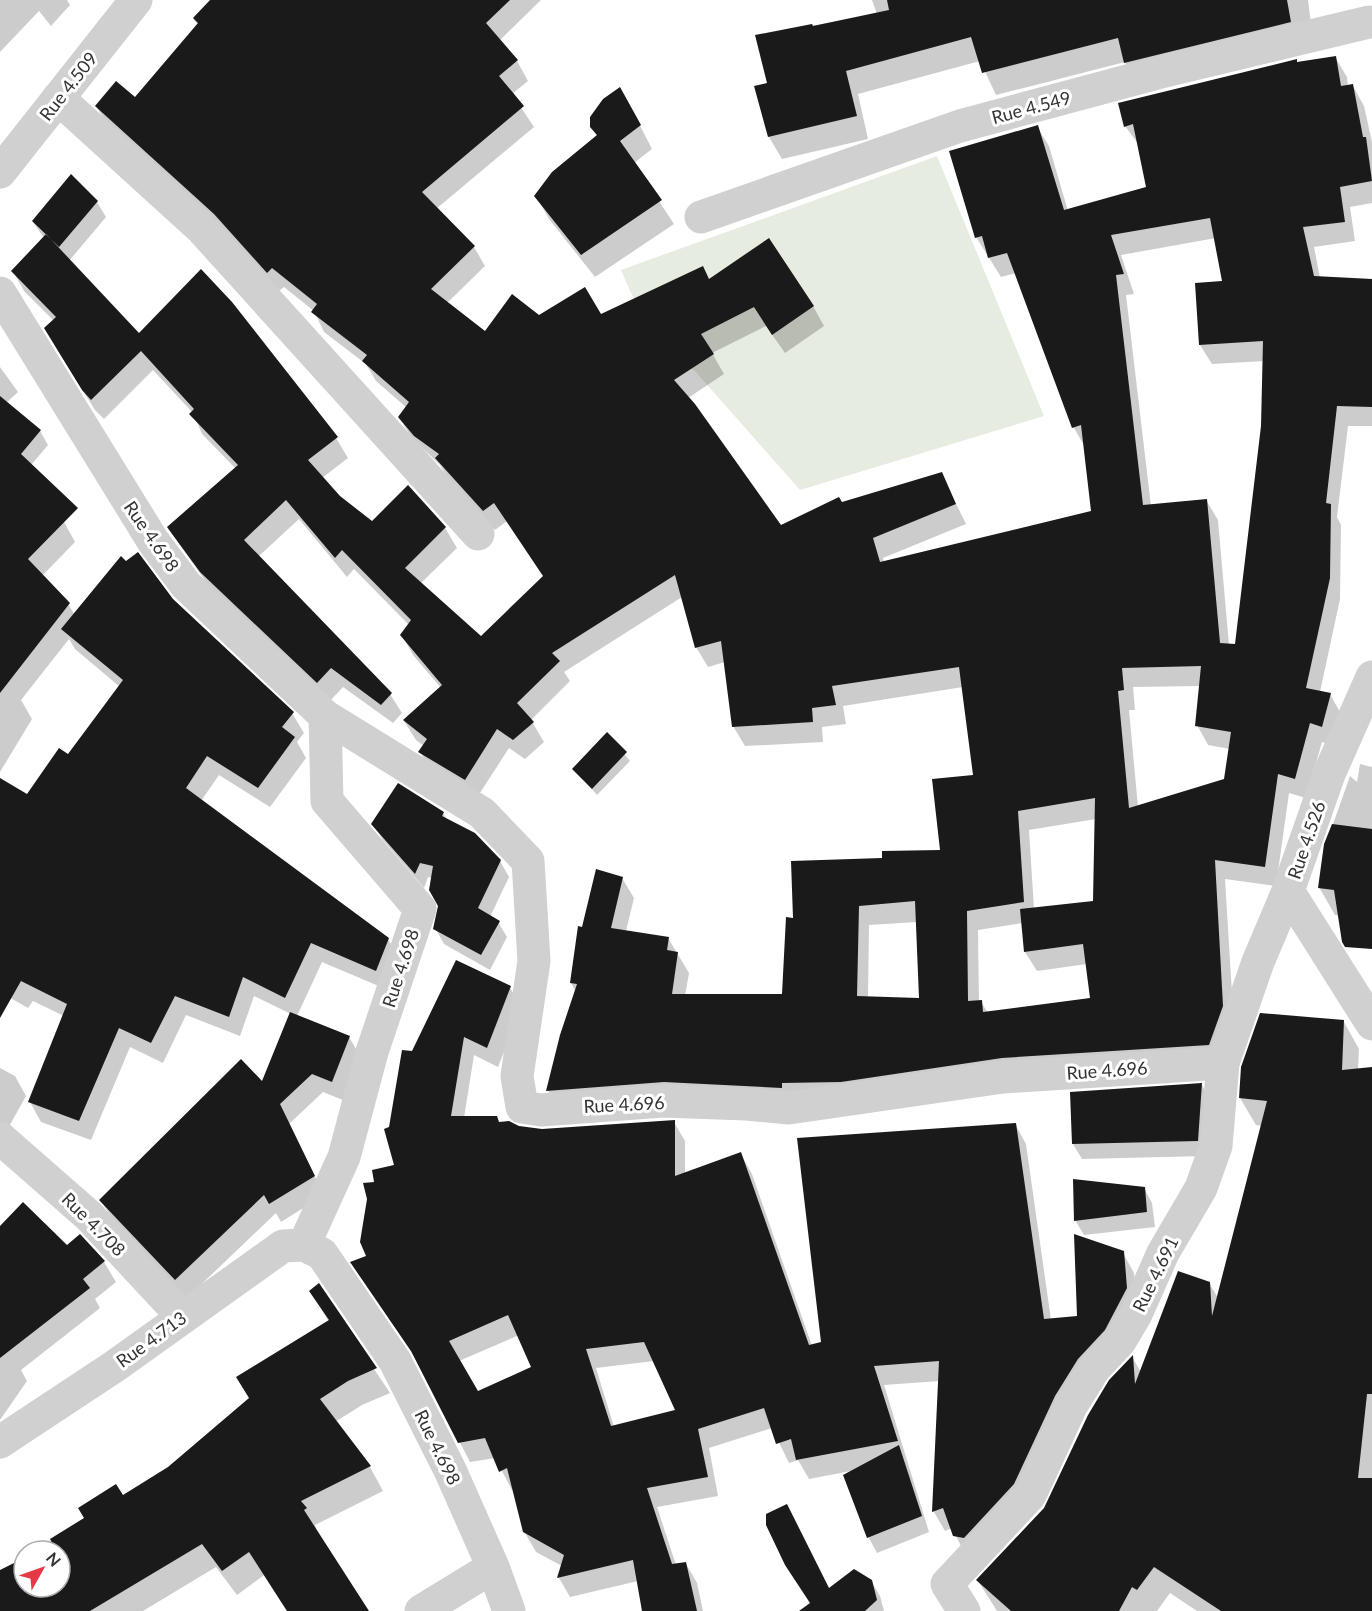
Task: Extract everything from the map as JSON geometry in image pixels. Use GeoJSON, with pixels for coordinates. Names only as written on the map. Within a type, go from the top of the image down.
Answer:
{"type":"FeatureCollection","features":[{"type":"Feature","properties":{"kind":"street","name":"Rue 4.509"},"geometry":{"type":"LineString","coordinates":[[0,172],[136,0]]}},
{"type":"Feature","properties":{"kind":"street","name":"Rue 4.549"},"geometry":{"type":"LineString","coordinates":[[700,217],[960,126],[1369,19]]}},
{"type":"Feature","properties":{"kind":"street"},"geometry":{"type":"LineString","coordinates":[[58,98],[201,228],[478,534]]}},
{"type":"Feature","properties":{"kind":"street","name":"Rue 4.698"},"geometry":{"type":"LineString","coordinates":[[0,293],[116,483],[166,559],[195,593],[325,716],[327,801],[420,909],[372,1052],[344,1158],[304,1245],[322,1254],[395,1361],[450,1470],[493,1567],[508,1611]]}},
{"type":"Feature","properties":{"kind":"street","name":"Rue 4.526"},"geometry":{"type":"LineString","coordinates":[[1372,677],[1329,774],[1288,891],[1372,1024]]}},
{"type":"Feature","properties":{"kind":"street","name":"Rue 4.696"},"geometry":{"type":"LineString","coordinates":[[325,716],[482,813],[528,861],[534,961],[517,1076],[522,1107],[541,1110],[663,1101],[789,1108],[1004,1077],[1223,1063]]}},
{"type":"Feature","properties":{"kind":"street","name":"Rue 4.691"},"geometry":{"type":"LineString","coordinates":[[964,1611],[947,1584],[1030,1495],[1071,1406],[1094,1369],[1120,1341],[1136,1314],[1163,1253],[1202,1188],[1216,1146],[1223,1063],[1258,962],[1288,891]]}},
{"type":"Feature","properties":{"kind":"street","name":"Rue 4.708"},"geometry":{"type":"LineString","coordinates":[[0,1137],[89,1216],[183,1317]]}},
{"type":"Feature","properties":{"kind":"street","name":"Rue 4.713"},"geometry":{"type":"LineString","coordinates":[[0,1442],[115,1366],[283,1246],[304,1245]]}},
{"type":"Feature","properties":{"kind":"street"},"geometry":{"type":"LineString","coordinates":[[421,1611],[493,1567]]}},
{"type":"Feature","properties":{"kind":"shaded area"},"geometry":{"type":"Polygon","coordinates":[[[937,156],[1044,416],[800,490],[694,370],[659,357],[621,270],[937,156]]]}},
{"type":"Feature","properties":{"kind":"building"},"geometry":{"type":"Polygon","coordinates":[[[210,0],[510,0],[486,23],[518,60],[499,76],[524,106],[422,192],[475,246],[431,289],[485,331],[512,294],[539,315],[585,287],[601,314],[703,266],[709,279],[769,238],[814,306],[772,335],[754,307],[701,334],[714,354],[674,380],[695,404],[781,525],[839,497],[842,502],[942,472],[956,504],[873,538],[880,562],[1091,511],[1081,425],[1072,428],[1007,253],[988,258],[982,236],[975,238],[949,151],[1038,125],[1064,210],[1146,187],[1133,124],[1124,127],[1118,103],[1297,59],[1297,62],[1336,56],[1341,86],[1353,84],[1363,137],[1366,137],[1372,181],[1340,187],[1345,222],[1303,227],[1314,276],[1372,279],[1372,407],[1337,406],[1326,503],[1331,504],[1330,578],[1306,688],[1331,693],[1322,727],[1310,723],[1295,779],[1278,774],[1265,867],[1215,860],[1223,1006],[1209,1045],[1002,1058],[841,1082],[782,1083],[782,1088],[664,1082],[546,1091],[560,1035],[577,984],[570,983],[578,926],[582,927],[596,869],[623,877],[611,928],[669,937],[667,950],[678,952],[672,994],[782,994],[786,917],[793,918],[791,861],[882,858],[882,851],[940,850],[932,779],[973,775],[959,667],[832,686],[836,705],[812,708],[813,722],[732,727],[721,641],[695,648],[675,575],[552,653],[560,661],[517,703],[534,722],[513,740],[497,729],[465,780],[418,752],[427,739],[403,720],[442,685],[400,635],[411,620],[342,550],[335,558],[286,500],[244,540],[392,693],[381,705],[331,668],[317,683],[200,572],[167,527],[238,465],[189,414],[194,409],[141,351],[91,400],[82,390],[44,328],[56,317],[11,271],[46,234],[139,333],[201,269],[232,302],[338,437],[308,460],[340,496],[372,521],[408,485],[446,527],[405,568],[481,636],[543,576],[494,503],[483,511],[435,458],[439,454],[414,436],[398,417],[409,402],[362,361],[367,355],[311,312],[317,304],[272,268],[267,273],[214,214],[95,106],[116,81],[135,97],[198,23],[193,18],[210,0]],[[1210,218],[1111,235],[1124,274],[1116,275],[1143,505],[1207,499],[1220,643],[1235,644],[1261,426],[1263,341],[1199,345],[1195,283],[1222,281],[1210,218]],[[1201,666],[1122,668],[1124,690],[1118,691],[1129,808],[1224,779],[1231,732],[1195,726],[1201,666]],[[1095,798],[1018,811],[1024,902],[967,911],[968,1001],[982,1000],[983,1012],[1090,998],[1083,944],[1024,952],[1020,909],[1093,901],[1095,798]],[[915,901],[859,906],[857,996],[919,998],[915,901]]]}},
{"type":"Feature","properties":{"kind":"building"},"geometry":{"type":"Polygon","coordinates":[[[887,0],[1287,0],[1291,22],[1124,63],[1118,38],[982,73],[971,37],[846,71],[857,116],[768,137],[754,86],[767,83],[755,35],[889,10],[887,0]]]}},
{"type":"Feature","properties":{"kind":"building"},"geometry":{"type":"Polygon","coordinates":[[[620,87],[641,125],[620,141],[662,200],[581,255],[534,196],[552,172],[597,135],[590,127],[590,117],[603,99],[620,87]]]}},
{"type":"Feature","properties":{"kind":"building"},"geometry":{"type":"Polygon","coordinates":[[[71,174],[98,201],[59,247],[32,221],[71,174]]]}},
{"type":"Feature","properties":{"kind":"building"},"geometry":{"type":"Polygon","coordinates":[[[0,396],[41,430],[21,454],[78,508],[28,559],[70,603],[0,693],[0,396]]]}},
{"type":"Feature","properties":{"kind":"building"},"geometry":{"type":"Polygon","coordinates":[[[138,552],[173,599],[294,712],[282,727],[295,737],[258,788],[207,756],[186,788],[389,938],[376,971],[311,943],[285,998],[243,977],[229,1017],[175,996],[151,1043],[119,1028],[79,1121],[28,1102],[67,1004],[21,981],[0,1018],[0,778],[27,794],[59,748],[68,754],[123,680],[61,629],[121,556],[126,561],[138,552]]]}},
{"type":"Feature","properties":{"kind":"building"},"geometry":{"type":"Polygon","coordinates":[[[607,732],[627,752],[592,789],[572,769],[607,732]]]}},
{"type":"Feature","properties":{"kind":"building"},"geometry":{"type":"Polygon","coordinates":[[[398,783],[444,812],[442,816],[475,833],[501,860],[478,908],[500,921],[481,955],[433,929],[438,906],[429,890],[433,866],[420,863],[415,874],[371,824],[398,783]]]}},
{"type":"Feature","properties":{"kind":"building"},"geometry":{"type":"Polygon","coordinates":[[[1332,824],[1372,829],[1372,949],[1345,947],[1342,942],[1334,890],[1318,888],[1324,844],[1332,824]]]}},
{"type":"Feature","properties":{"kind":"building"},"geometry":{"type":"Polygon","coordinates":[[[456,960],[511,986],[487,1048],[464,1037],[451,1116],[497,1116],[499,1122],[509,1121],[519,1126],[542,1129],[675,1120],[675,1176],[741,1152],[809,1345],[821,1342],[797,1138],[1016,1123],[1044,1319],[1077,1316],[1074,1234],[1124,1251],[1127,1288],[1105,1330],[1078,1359],[1055,1396],[1014,1484],[964,1538],[953,1536],[943,1508],[932,1512],[939,1361],[874,1366],[898,1441],[796,1460],[791,1439],[776,1444],[764,1408],[698,1429],[708,1477],[647,1488],[672,1564],[686,1562],[697,1611],[642,1611],[633,1560],[557,1578],[564,1555],[523,1532],[507,1468],[499,1472],[485,1438],[458,1443],[411,1351],[350,1262],[366,1256],[360,1242],[367,1199],[363,1183],[374,1182],[372,1170],[394,1165],[384,1129],[389,1127],[402,1050],[412,1051],[456,960]],[[508,1315],[449,1341],[478,1391],[531,1367],[508,1315]],[[644,1342],[586,1349],[611,1426],[675,1410],[644,1342]]]}},
{"type":"Feature","properties":{"kind":"building"},"geometry":{"type":"Polygon","coordinates":[[[290,1012],[350,1036],[332,1082],[312,1074],[280,1104],[315,1176],[269,1204],[264,1195],[175,1280],[99,1200],[241,1059],[262,1081],[290,1012]]]}},
{"type":"Feature","properties":{"kind":"building"},"geometry":{"type":"Polygon","coordinates":[[[1260,1013],[1344,1020],[1342,1070],[1372,1067],[1372,1394],[1367,1394],[1358,1478],[1372,1478],[1372,1611],[1221,1611],[1154,1567],[1137,1590],[1132,1587],[1119,1611],[1011,1611],[976,1580],[1044,1508],[1088,1415],[1109,1380],[1133,1355],[1135,1384],[1178,1271],[1210,1282],[1212,1316],[1267,1101],[1239,1098],[1241,1067],[1260,1013]]]}},
{"type":"Feature","properties":{"kind":"building"},"geometry":{"type":"Polygon","coordinates":[[[1202,1083],[1198,1141],[1072,1144],[1070,1092],[1202,1083]]]}},
{"type":"Feature","properties":{"kind":"building"},"geometry":{"type":"Polygon","coordinates":[[[1073,1179],[1145,1187],[1147,1212],[1074,1221],[1073,1179]]]}},
{"type":"Feature","properties":{"kind":"building"},"geometry":{"type":"Polygon","coordinates":[[[23,1202],[67,1245],[80,1234],[105,1261],[83,1279],[90,1288],[0,1358],[0,1226],[23,1202]]]}},
{"type":"Feature","properties":{"kind":"building"},"geometry":{"type":"Polygon","coordinates":[[[319,1283],[377,1368],[348,1381],[320,1399],[371,1466],[301,1501],[307,1508],[304,1510],[369,1611],[287,1611],[249,1552],[222,1571],[202,1544],[90,1611],[0,1611],[0,1570],[12,1564],[12,1599],[72,1599],[72,1539],[50,1539],[84,1518],[78,1508],[116,1484],[123,1495],[168,1467],[249,1398],[236,1377],[329,1320],[309,1291],[319,1283]]]}},
{"type":"Feature","properties":{"kind":"building"},"geometry":{"type":"Polygon","coordinates":[[[899,1445],[922,1516],[867,1538],[843,1475],[899,1445]]]}},
{"type":"Feature","properties":{"kind":"building"},"geometry":{"type":"Polygon","coordinates":[[[787,1504],[829,1588],[854,1569],[872,1580],[877,1600],[865,1611],[799,1611],[810,1603],[785,1565],[766,1525],[766,1514],[787,1504]]]}}]}
